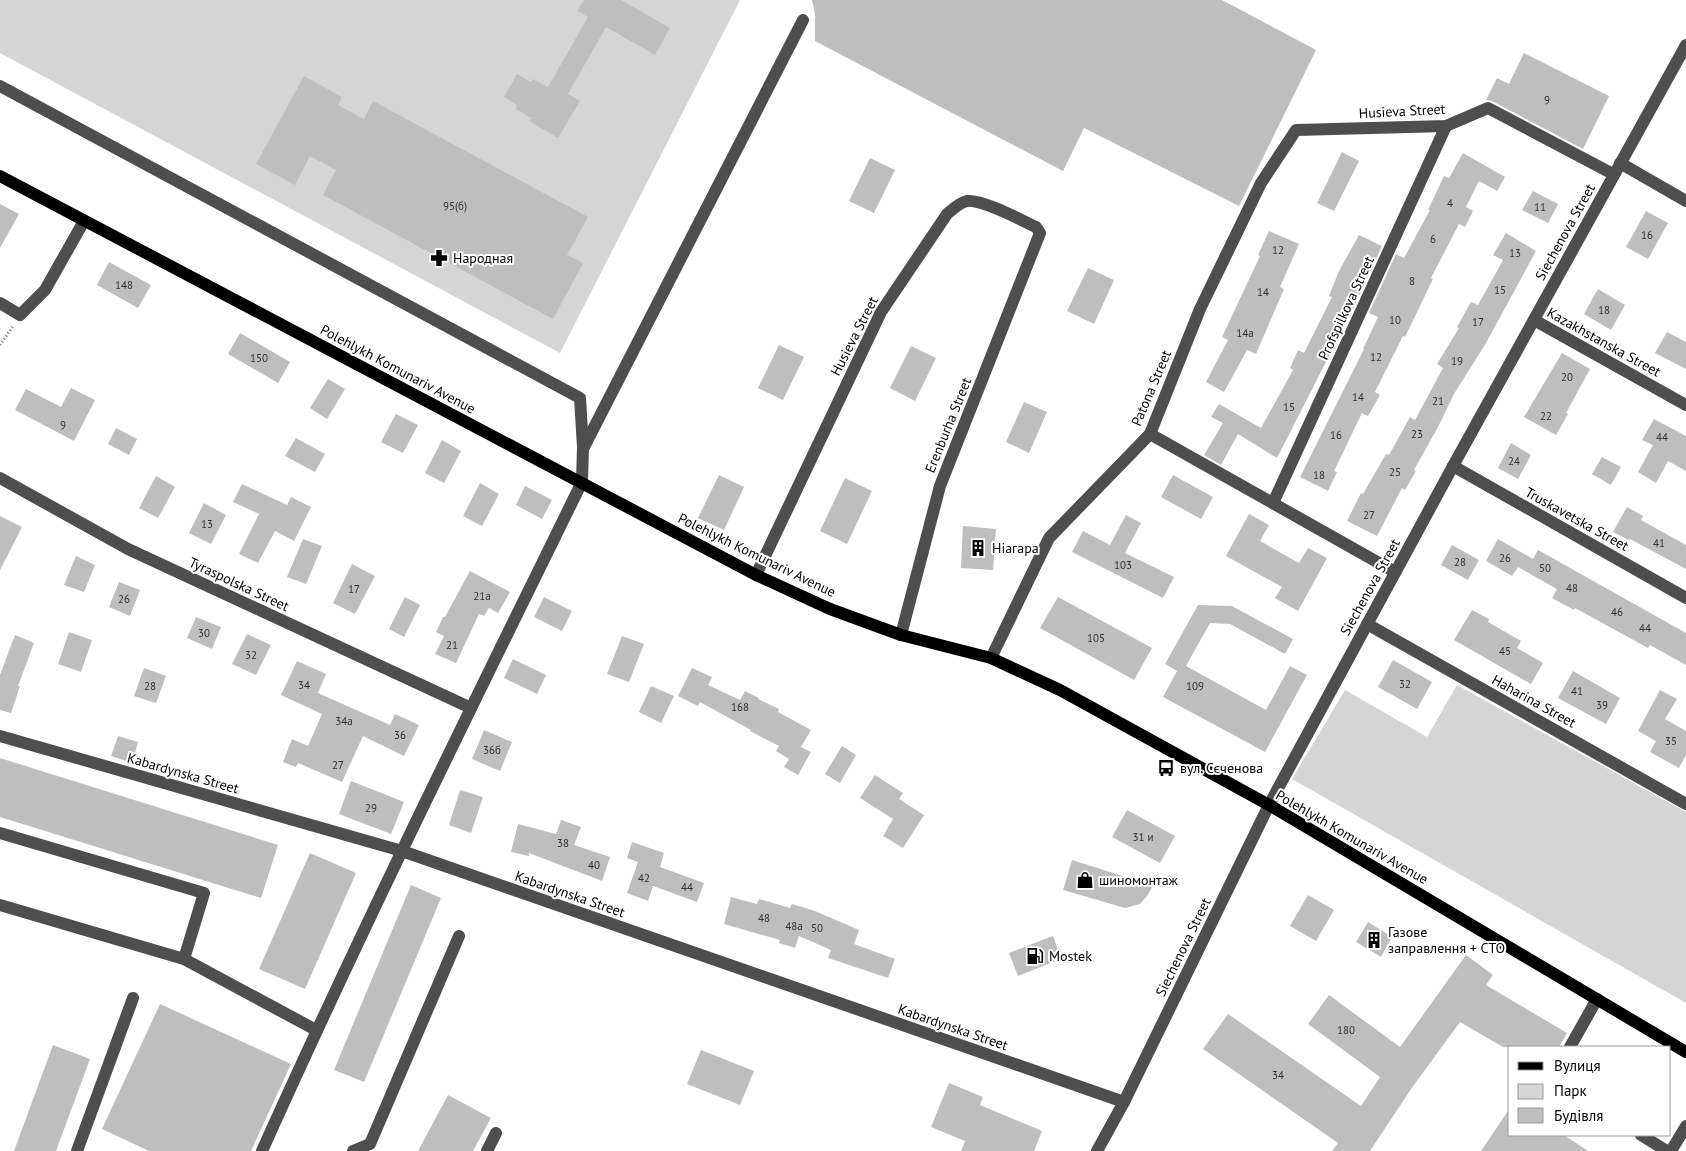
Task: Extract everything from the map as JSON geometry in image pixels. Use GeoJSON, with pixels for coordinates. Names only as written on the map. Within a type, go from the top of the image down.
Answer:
{"type":"FeatureCollection","features":[{"type":"Feature","properties":{"kind":"main road","name":"Polehlykh Komunariv Avenue"},"geometry":{"type":"LineString","coordinates":[[0,176],[756,575],[830,609],[901,635],[991,658],[1060,690],[1269,805],[1686,1052]]}},
{"type":"Feature","properties":{"kind":"street"},"geometry":{"type":"LineString","coordinates":[[584,447],[803,20]]}},
{"type":"Feature","properties":{"kind":"street","name":"Siechenova Street"},"geometry":{"type":"LineString","coordinates":[[1097,1151],[1124,1102],[1269,805],[1453,466],[1686,45]]}},
{"type":"Feature","properties":{"kind":"street"},"geometry":{"type":"LineString","coordinates":[[0,86],[580,398],[584,447],[582,482],[316,1030],[262,1151]]}},
{"type":"Feature","properties":{"kind":"street","name":"Husieva Street"},"geometry":{"type":"LineString","coordinates":[[1261,183],[1296,130],[1446,126],[1488,108],[1616,169]]}},
{"type":"Feature","properties":{"kind":"street","name":"Profspilkova Street"},"geometry":{"type":"LineString","coordinates":[[1273,503],[1446,126]]}},
{"type":"Feature","properties":{"kind":"street"},"geometry":{"type":"LineString","coordinates":[[1616,169],[1686,201]]}},
{"type":"Feature","properties":{"kind":"street","name":"Patona Street"},"geometry":{"type":"LineString","coordinates":[[991,658],[1049,538],[1150,434],[1200,309],[1261,183]]}},
{"type":"Feature","properties":{"kind":"street","name":"Husieva Street"},"geometry":{"type":"LineString","coordinates":[[756,575],[881,312],[947,214],[956,206],[966,201],[980,202],[1036,227],[1040,233]]}},
{"type":"Feature","properties":{"kind":"street"},"geometry":{"type":"LineString","coordinates":[[0,303],[20,315],[45,290],[84,222]]}},
{"type":"Feature","properties":{"kind":"street","name":"Erenburha Street"},"geometry":{"type":"LineString","coordinates":[[901,635],[940,486],[1040,233]]}},
{"type":"Feature","properties":{"kind":"street","name":"Kazakhstanska Street"},"geometry":{"type":"LineString","coordinates":[[1534,320],[1686,405]]}},
{"type":"Feature","properties":{"kind":"street"},"geometry":{"type":"LineString","coordinates":[[1150,434],[1395,572]]}},
{"type":"Feature","properties":{"kind":"street","name":"Truskavetska Street"},"geometry":{"type":"LineString","coordinates":[[1453,466],[1686,598]]}},
{"type":"Feature","properties":{"kind":"street","name":"Tyraspolska Street"},"geometry":{"type":"LineString","coordinates":[[0,478],[128,548],[471,708]]}},
{"type":"Feature","properties":{"kind":"street","name":"Haharina Street"},"geometry":{"type":"LineString","coordinates":[[1367,624],[1686,804]]}},
{"type":"Feature","properties":{"kind":"street","name":"Kabardynska Street"},"geometry":{"type":"LineString","coordinates":[[0,736],[402,852],[1124,1102]]}},
{"type":"Feature","properties":{"kind":"street"},"geometry":{"type":"LineString","coordinates":[[0,833],[204,893],[184,959]]}},
{"type":"Feature","properties":{"kind":"street"},"geometry":{"type":"LineString","coordinates":[[0,905],[184,959],[316,1030]]}},
{"type":"Feature","properties":{"kind":"street"},"geometry":{"type":"LineString","coordinates":[[353,1151],[370,1144],[459,936]]}},
{"type":"Feature","properties":{"kind":"street"},"geometry":{"type":"LineString","coordinates":[[77,1151],[134,998]]}},
{"type":"Feature","properties":{"kind":"street"},"geometry":{"type":"LineString","coordinates":[[1571,1046],[1597,999]]}},
{"type":"Feature","properties":{"kind":"street"},"geometry":{"type":"LineString","coordinates":[[1671,1151],[1686,1126]]}},
{"type":"Feature","properties":{"kind":"street"},"geometry":{"type":"LineString","coordinates":[[487,1151],[496,1133]]}},
{"type":"Feature","properties":{"kind":"street"},"geometry":{"type":"LineString","coordinates":[[1643,1136],[1666,1151]]}},
{"type":"Feature","properties":{"kind":"path"},"geometry":{"type":"LineString","coordinates":[[0,345],[20,315]]}},
{"type":"Feature","properties":{"kind":"green space"},"geometry":{"type":"Polygon","coordinates":[[[0,0],[740,0],[560,353],[0,53],[0,0]]]}},
{"type":"Feature","properties":{"kind":"green space"},"geometry":{"type":"Polygon","coordinates":[[[1457,685],[1686,812],[1686,1003],[1292,779],[1345,690],[1427,737],[1457,685]]]}},
{"type":"Feature","properties":{"kind":"building"},"geometry":{"type":"Polygon","coordinates":[[[584,0],[621,0],[670,28],[655,55],[606,27],[568,94],[580,101],[558,138],[529,121],[531,118],[516,109],[517,105],[504,97],[517,74],[531,82],[533,79],[548,87],[588,17],[577,11],[584,0]]]}},
{"type":"Feature","properties":{"kind":"building"},"geometry":{"type":"Polygon","coordinates":[[[812,0],[1222,0],[1316,50],[1239,206],[1084,128],[1063,171],[815,41],[815,14],[812,0]]]}},
{"type":"Feature","properties":{"kind":"building"},"geometry":{"type":"Polygon","coordinates":[[[1524,53],[1609,96],[1583,149],[1492,101],[1486,100],[1497,78],[1509,84],[1524,53]]]}},
{"type":"Feature","properties":{"kind":"building"},"geometry":{"type":"Polygon","coordinates":[[[304,76],[342,97],[338,105],[364,119],[373,101],[588,217],[567,255],[583,263],[553,319],[323,195],[336,170],[310,156],[295,185],[256,164],[304,76]]]}},
{"type":"Feature","properties":{"kind":"building"},"geometry":{"type":"Polygon","coordinates":[[[1342,152],[1359,161],[1334,211],[1317,203],[1342,152]]]}},
{"type":"Feature","properties":{"kind":"building"},"geometry":{"type":"Polygon","coordinates":[[[1463,153],[1505,177],[1497,191],[1479,181],[1466,207],[1473,211],[1465,227],[1459,224],[1431,278],[1433,279],[1405,337],[1403,336],[1375,392],[1380,395],[1368,416],[1362,413],[1334,471],[1337,472],[1328,491],[1300,477],[1378,317],[1369,313],[1396,254],[1404,258],[1430,210],[1428,210],[1444,176],[1449,178],[1463,153]]]}},
{"type":"Feature","properties":{"kind":"building"},"geometry":{"type":"Polygon","coordinates":[[[870,158],[895,170],[874,213],[849,201],[870,158]]]}},
{"type":"Feature","properties":{"kind":"building"},"geometry":{"type":"Polygon","coordinates":[[[1533,191],[1558,204],[1548,223],[1522,210],[1533,191]]]}},
{"type":"Feature","properties":{"kind":"building"},"geometry":{"type":"Polygon","coordinates":[[[0,204],[19,214],[0,248],[0,204]]]}},
{"type":"Feature","properties":{"kind":"building"},"geometry":{"type":"Polygon","coordinates":[[[1646,211],[1668,223],[1648,259],[1626,247],[1646,211]]]}},
{"type":"Feature","properties":{"kind":"building"},"geometry":{"type":"Polygon","coordinates":[[[1269,231],[1299,244],[1280,287],[1284,289],[1256,354],[1247,350],[1224,392],[1206,382],[1228,340],[1222,337],[1260,256],[1258,255],[1269,231]]]}},
{"type":"Feature","properties":{"kind":"building"},"geometry":{"type":"Polygon","coordinates":[[[1506,233],[1536,251],[1486,343],[1454,394],[1414,470],[1416,471],[1405,490],[1402,488],[1377,536],[1347,521],[1361,493],[1363,494],[1386,454],[1389,455],[1410,417],[1415,420],[1443,368],[1437,364],[1459,328],[1457,327],[1471,302],[1478,305],[1503,260],[1493,255],[1506,233]]]}},
{"type":"Feature","properties":{"kind":"building"},"geometry":{"type":"Polygon","coordinates":[[[1359,235],[1382,246],[1354,307],[1277,458],[1238,434],[1221,465],[1204,455],[1223,423],[1211,417],[1219,404],[1261,428],[1293,370],[1290,368],[1298,350],[1304,353],[1332,297],[1329,296],[1339,271],[1359,235]]]}},
{"type":"Feature","properties":{"kind":"building"},"geometry":{"type":"Polygon","coordinates":[[[109,262],[151,285],[138,308],[97,285],[109,262]]]}},
{"type":"Feature","properties":{"kind":"building"},"geometry":{"type":"Polygon","coordinates":[[[1088,268],[1114,280],[1094,324],[1067,311],[1088,268]]]}},
{"type":"Feature","properties":{"kind":"building"},"geometry":{"type":"Polygon","coordinates":[[[1598,289],[1625,305],[1611,330],[1584,314],[1598,289]]]}},
{"type":"Feature","properties":{"kind":"building"},"geometry":{"type":"Polygon","coordinates":[[[1667,332],[1686,342],[1686,369],[1655,353],[1667,332]]]}},
{"type":"Feature","properties":{"kind":"building"},"geometry":{"type":"Polygon","coordinates":[[[240,333],[290,362],[278,383],[228,354],[240,333]]]}},
{"type":"Feature","properties":{"kind":"building"},"geometry":{"type":"Polygon","coordinates":[[[779,345],[804,357],[783,400],[758,388],[779,345]]]}},
{"type":"Feature","properties":{"kind":"building"},"geometry":{"type":"Polygon","coordinates":[[[911,346],[936,358],[915,401],[890,388],[911,346]]]}},
{"type":"Feature","properties":{"kind":"building"},"geometry":{"type":"Polygon","coordinates":[[[1562,353],[1590,369],[1556,435],[1524,417],[1562,353]]]}},
{"type":"Feature","properties":{"kind":"building"},"geometry":{"type":"Polygon","coordinates":[[[328,379],[345,389],[327,419],[310,408],[328,379]]]}},
{"type":"Feature","properties":{"kind":"building"},"geometry":{"type":"Polygon","coordinates":[[[71,388],[95,400],[74,441],[15,410],[26,389],[61,407],[71,388]]]}},
{"type":"Feature","properties":{"kind":"building"},"geometry":{"type":"Polygon","coordinates":[[[1024,402],[1047,412],[1029,453],[1006,442],[1024,402]]]}},
{"type":"Feature","properties":{"kind":"building"},"geometry":{"type":"Polygon","coordinates":[[[396,414],[418,425],[403,453],[381,442],[396,414]]]}},
{"type":"Feature","properties":{"kind":"building"},"geometry":{"type":"Polygon","coordinates":[[[1654,419],[1686,436],[1686,471],[1668,461],[1656,483],[1638,472],[1653,445],[1642,440],[1654,419]]]}},
{"type":"Feature","properties":{"kind":"building"},"geometry":{"type":"Polygon","coordinates":[[[116,428],[137,439],[129,455],[108,444],[116,428]]]}},
{"type":"Feature","properties":{"kind":"building"},"geometry":{"type":"Polygon","coordinates":[[[296,438],[325,454],[315,472],[285,456],[296,438]]]}},
{"type":"Feature","properties":{"kind":"building"},"geometry":{"type":"Polygon","coordinates":[[[442,440],[461,451],[444,483],[425,473],[442,440]]]}},
{"type":"Feature","properties":{"kind":"building"},"geometry":{"type":"Polygon","coordinates":[[[1511,443],[1531,455],[1518,479],[1498,468],[1511,443]]]}},
{"type":"Feature","properties":{"kind":"building"},"geometry":{"type":"Polygon","coordinates":[[[1602,457],[1621,467],[1611,485],[1592,474],[1602,457]]]}},
{"type":"Feature","properties":{"kind":"building"},"geometry":{"type":"Polygon","coordinates":[[[719,475],[744,487],[724,530],[698,518],[719,475]]]}},
{"type":"Feature","properties":{"kind":"building"},"geometry":{"type":"Polygon","coordinates":[[[1173,475],[1213,497],[1201,519],[1161,497],[1173,475]]]}},
{"type":"Feature","properties":{"kind":"building"},"geometry":{"type":"Polygon","coordinates":[[[156,476],[175,487],[158,518],[139,508],[156,476]]]}},
{"type":"Feature","properties":{"kind":"building"},"geometry":{"type":"Polygon","coordinates":[[[845,478],[872,491],[847,544],[820,531],[845,478]]]}},
{"type":"Feature","properties":{"kind":"building"},"geometry":{"type":"Polygon","coordinates":[[[480,483],[499,494],[482,526],[463,516],[480,483]]]}},
{"type":"Feature","properties":{"kind":"building"},"geometry":{"type":"Polygon","coordinates":[[[242,484],[287,505],[291,497],[311,507],[294,541],[275,531],[258,563],[239,554],[259,514],[233,502],[242,484]]]}},
{"type":"Feature","properties":{"kind":"building"},"geometry":{"type":"Polygon","coordinates":[[[525,486],[552,500],[542,519],[516,505],[525,486]]]}},
{"type":"Feature","properties":{"kind":"building"},"geometry":{"type":"Polygon","coordinates":[[[204,503],[226,515],[211,544],[189,533],[204,503]]]}},
{"type":"Feature","properties":{"kind":"building"},"geometry":{"type":"Polygon","coordinates":[[[1627,507],[1643,516],[1641,520],[1686,545],[1686,569],[1613,532],[1627,507]]]}},
{"type":"Feature","properties":{"kind":"building"},"geometry":{"type":"Polygon","coordinates":[[[1249,514],[1269,525],[1260,541],[1299,563],[1308,548],[1327,558],[1298,611],[1275,598],[1282,587],[1226,556],[1249,514]]]}},
{"type":"Feature","properties":{"kind":"building"},"geometry":{"type":"Polygon","coordinates":[[[1126,515],[1141,523],[1125,553],[1174,577],[1163,598],[1072,552],[1083,531],[1110,545],[1126,515]]]}},
{"type":"Feature","properties":{"kind":"building"},"geometry":{"type":"Polygon","coordinates":[[[0,516],[22,527],[0,570],[0,516]]]}},
{"type":"Feature","properties":{"kind":"building","name":"Ніагара"},"geometry":{"type":"Polygon","coordinates":[[[963,526],[996,529],[993,570],[961,568],[963,526]]]}},
{"type":"Feature","properties":{"kind":"building"},"geometry":{"type":"Polygon","coordinates":[[[303,539],[322,546],[306,584],[287,577],[303,539]]]}},
{"type":"Feature","properties":{"kind":"building"},"geometry":{"type":"Polygon","coordinates":[[[1498,539],[1533,559],[1538,550],[1686,633],[1686,665],[1650,645],[1648,648],[1575,608],[1574,610],[1552,598],[1557,589],[1518,567],[1512,576],[1486,561],[1498,539]]]}},
{"type":"Feature","properties":{"kind":"building"},"geometry":{"type":"Polygon","coordinates":[[[1452,545],[1479,560],[1468,580],[1441,565],[1452,545]]]}},
{"type":"Feature","properties":{"kind":"building"},"geometry":{"type":"Polygon","coordinates":[[[76,556],[95,565],[84,592],[64,585],[76,556]]]}},
{"type":"Feature","properties":{"kind":"building"},"geometry":{"type":"Polygon","coordinates":[[[352,564],[375,576],[355,614],[333,603],[352,564]]]}},
{"type":"Feature","properties":{"kind":"building"},"geometry":{"type":"Polygon","coordinates":[[[470,571],[510,592],[498,613],[489,608],[484,616],[479,614],[456,663],[435,654],[444,636],[436,632],[470,571]]]}},
{"type":"Feature","properties":{"kind":"building"},"geometry":{"type":"Polygon","coordinates":[[[119,582],[140,590],[130,616],[109,607],[119,582]]]}},
{"type":"Feature","properties":{"kind":"building"},"geometry":{"type":"Polygon","coordinates":[[[405,597],[420,605],[404,637],[389,629],[405,597]]]}},
{"type":"Feature","properties":{"kind":"building"},"geometry":{"type":"Polygon","coordinates":[[[544,597],[572,611],[562,631],[534,617],[544,597]]]}},
{"type":"Feature","properties":{"kind":"building"},"geometry":{"type":"Polygon","coordinates":[[[1058,597],[1152,648],[1134,680],[1040,628],[1058,597]]]}},
{"type":"Feature","properties":{"kind":"building"},"geometry":{"type":"Polygon","coordinates":[[[1198,605],[1232,606],[1293,639],[1285,654],[1230,624],[1210,623],[1186,666],[1266,710],[1290,666],[1307,675],[1265,752],[1163,697],[1177,671],[1165,664],[1198,605]]]}},
{"type":"Feature","properties":{"kind":"building"},"geometry":{"type":"Polygon","coordinates":[[[1472,610],[1489,619],[1488,622],[1521,641],[1517,648],[1543,663],[1531,684],[1454,640],[1472,610]]]}},
{"type":"Feature","properties":{"kind":"building"},"geometry":{"type":"Polygon","coordinates":[[[196,617],[221,627],[212,649],[187,638],[196,617]]]}},
{"type":"Feature","properties":{"kind":"building"},"geometry":{"type":"Polygon","coordinates":[[[69,632],[92,640],[81,672],[58,664],[69,632]]]}},
{"type":"Feature","properties":{"kind":"building"},"geometry":{"type":"Polygon","coordinates":[[[247,634],[271,645],[256,675],[232,664],[247,634]]]}},
{"type":"Feature","properties":{"kind":"building"},"geometry":{"type":"Polygon","coordinates":[[[15,635],[34,643],[18,686],[20,686],[11,713],[0,710],[0,675],[15,635]]]}},
{"type":"Feature","properties":{"kind":"building"},"geometry":{"type":"Polygon","coordinates":[[[622,636],[644,644],[629,682],[607,674],[622,636]]]}},
{"type":"Feature","properties":{"kind":"building"},"geometry":{"type":"Polygon","coordinates":[[[513,659],[546,675],[537,694],[504,678],[513,659]]]}},
{"type":"Feature","properties":{"kind":"building"},"geometry":{"type":"Polygon","coordinates":[[[1393,660],[1432,682],[1417,709],[1378,687],[1393,660]]]}},
{"type":"Feature","properties":{"kind":"building"},"geometry":{"type":"Polygon","coordinates":[[[297,661],[326,674],[318,693],[390,725],[395,714],[419,725],[404,756],[363,736],[342,782],[298,763],[296,767],[283,762],[292,739],[308,746],[322,714],[281,695],[297,661]]]}},
{"type":"Feature","properties":{"kind":"building"},"geometry":{"type":"Polygon","coordinates":[[[144,668],[166,676],[156,703],[134,696],[144,668]]]}},
{"type":"Feature","properties":{"kind":"building"},"geometry":{"type":"Polygon","coordinates":[[[692,668],[712,677],[708,685],[740,700],[745,691],[779,709],[778,712],[811,730],[801,747],[811,752],[798,775],[784,767],[789,759],[776,751],[779,746],[700,702],[698,706],[678,696],[692,668]]]}},
{"type":"Feature","properties":{"kind":"building"},"geometry":{"type":"Polygon","coordinates":[[[1573,671],[1620,698],[1606,724],[1558,698],[1573,671]]]}},
{"type":"Feature","properties":{"kind":"building"},"geometry":{"type":"Polygon","coordinates":[[[651,686],[674,696],[661,723],[639,712],[651,686]]]}},
{"type":"Feature","properties":{"kind":"building"},"geometry":{"type":"Polygon","coordinates":[[[1660,690],[1677,699],[1665,719],[1686,731],[1686,755],[1679,768],[1650,752],[1656,741],[1638,731],[1660,690]]]}},
{"type":"Feature","properties":{"kind":"building"},"geometry":{"type":"Polygon","coordinates":[[[484,730],[512,742],[500,771],[472,759],[484,730]]]}},
{"type":"Feature","properties":{"kind":"building"},"geometry":{"type":"Polygon","coordinates":[[[118,736],[138,742],[132,763],[111,756],[118,736]]]}},
{"type":"Feature","properties":{"kind":"building"},"geometry":{"type":"Polygon","coordinates":[[[842,746],[856,755],[840,783],[825,774],[842,746]]]}},
{"type":"Feature","properties":{"kind":"building"},"geometry":{"type":"Polygon","coordinates":[[[0,758],[278,845],[261,898],[0,817],[0,758]]]}},
{"type":"Feature","properties":{"kind":"building"},"geometry":{"type":"Polygon","coordinates":[[[875,775],[903,793],[899,799],[924,815],[903,848],[883,836],[893,819],[860,798],[875,775]]]}},
{"type":"Feature","properties":{"kind":"building"},"geometry":{"type":"Polygon","coordinates":[[[351,781],[404,802],[391,834],[339,814],[351,781]]]}},
{"type":"Feature","properties":{"kind":"building"},"geometry":{"type":"Polygon","coordinates":[[[460,790],[483,797],[471,833],[449,825],[460,790]]]}},
{"type":"Feature","properties":{"kind":"building"},"geometry":{"type":"Polygon","coordinates":[[[1127,810],[1175,836],[1160,863],[1112,837],[1127,810]]]}},
{"type":"Feature","properties":{"kind":"building"},"geometry":{"type":"Polygon","coordinates":[[[561,820],[581,827],[574,845],[610,857],[602,881],[529,853],[529,856],[511,852],[518,824],[556,834],[561,820]]]}},
{"type":"Feature","properties":{"kind":"building"},"geometry":{"type":"Polygon","coordinates":[[[632,842],[664,853],[660,867],[704,883],[697,902],[653,886],[648,901],[627,893],[638,862],[627,858],[632,842]]]}},
{"type":"Feature","properties":{"kind":"building"},"geometry":{"type":"Polygon","coordinates":[[[310,853],[356,873],[305,989],[259,969],[310,853]]]}},
{"type":"Feature","properties":{"kind":"building"},"geometry":{"type":"Polygon","coordinates":[[[1072,860],[1153,886],[1140,904],[1125,908],[1063,890],[1072,860]]]}},
{"type":"Feature","properties":{"kind":"building"},"geometry":{"type":"Polygon","coordinates":[[[411,885],[441,898],[364,1082],[334,1070],[411,885]]]}},
{"type":"Feature","properties":{"kind":"building"},"geometry":{"type":"Polygon","coordinates":[[[1308,895],[1334,910],[1316,941],[1290,926],[1308,895]]]}},
{"type":"Feature","properties":{"kind":"building"},"geometry":{"type":"Polygon","coordinates":[[[731,897],[757,904],[759,899],[790,908],[792,904],[815,911],[859,930],[854,944],[895,959],[888,978],[828,958],[831,950],[799,936],[795,948],[779,943],[780,940],[724,924],[731,897]]]}},
{"type":"Feature","properties":{"kind":"building","name":"Газове заправлення + СТО"},"geometry":{"type":"Polygon","coordinates":[[[1368,922],[1392,937],[1381,957],[1356,942],[1368,922]]]}},
{"type":"Feature","properties":{"kind":"building","name":"Mostek"},"geometry":{"type":"Polygon","coordinates":[[[1053,936],[1061,959],[1018,976],[1009,953],[1053,936]]]}},
{"type":"Feature","properties":{"kind":"building"},"geometry":{"type":"Polygon","coordinates":[[[1466,955],[1493,975],[1486,985],[1567,1033],[1560,1046],[1503,1047],[1460,1022],[1411,1089],[1370,1151],[1332,1151],[1338,1143],[1203,1049],[1228,1014],[1361,1106],[1380,1077],[1308,1024],[1329,995],[1400,1047],[1466,955]]]}},
{"type":"Feature","properties":{"kind":"building"},"geometry":{"type":"Polygon","coordinates":[[[160,1004],[291,1064],[251,1151],[149,1151],[102,1129],[160,1004]]]}},
{"type":"Feature","properties":{"kind":"building"},"geometry":{"type":"Polygon","coordinates":[[[53,1045],[90,1059],[56,1151],[14,1151],[53,1045]]]}},
{"type":"Feature","properties":{"kind":"building"},"geometry":{"type":"Polygon","coordinates":[[[701,1050],[754,1071],[740,1105],[687,1084],[701,1050]]]}},
{"type":"Feature","properties":{"kind":"building"},"geometry":{"type":"Polygon","coordinates":[[[949,1083],[983,1097],[980,1105],[1042,1131],[1034,1151],[961,1151],[965,1141],[931,1127],[949,1083]]]}},
{"type":"Feature","properties":{"kind":"building"},"geometry":{"type":"Polygon","coordinates":[[[448,1095],[491,1118],[473,1151],[418,1151],[448,1095]]]}},
{"type":"Feature","properties":{"kind":"building"},"geometry":{"type":"Polygon","coordinates":[[[1508,1111],[1508,1136],[1566,1136],[1588,1151],[1481,1151],[1508,1111]]]}},
{"type":"Feature","properties":{"kind":"place","name":"Народная"},"geometry":{"type":"Point","coordinates":[439,258]}},
{"type":"Feature","properties":{"kind":"place","name":"Ніагара"},"geometry":{"type":"Point","coordinates":[978,548]}},
{"type":"Feature","properties":{"kind":"place","name":"вул. Сєченова"},"geometry":{"type":"Point","coordinates":[1166,768]}},
{"type":"Feature","properties":{"kind":"place","name":"шиномонтаж"},"geometry":{"type":"Point","coordinates":[1085,880]}},
{"type":"Feature","properties":{"kind":"place","name":"Газове заправлення + СТО"},"geometry":{"type":"Point","coordinates":[1374,940]}},
{"type":"Feature","properties":{"kind":"place","name":"Mostek"},"geometry":{"type":"Point","coordinates":[1035,956]}}]}
